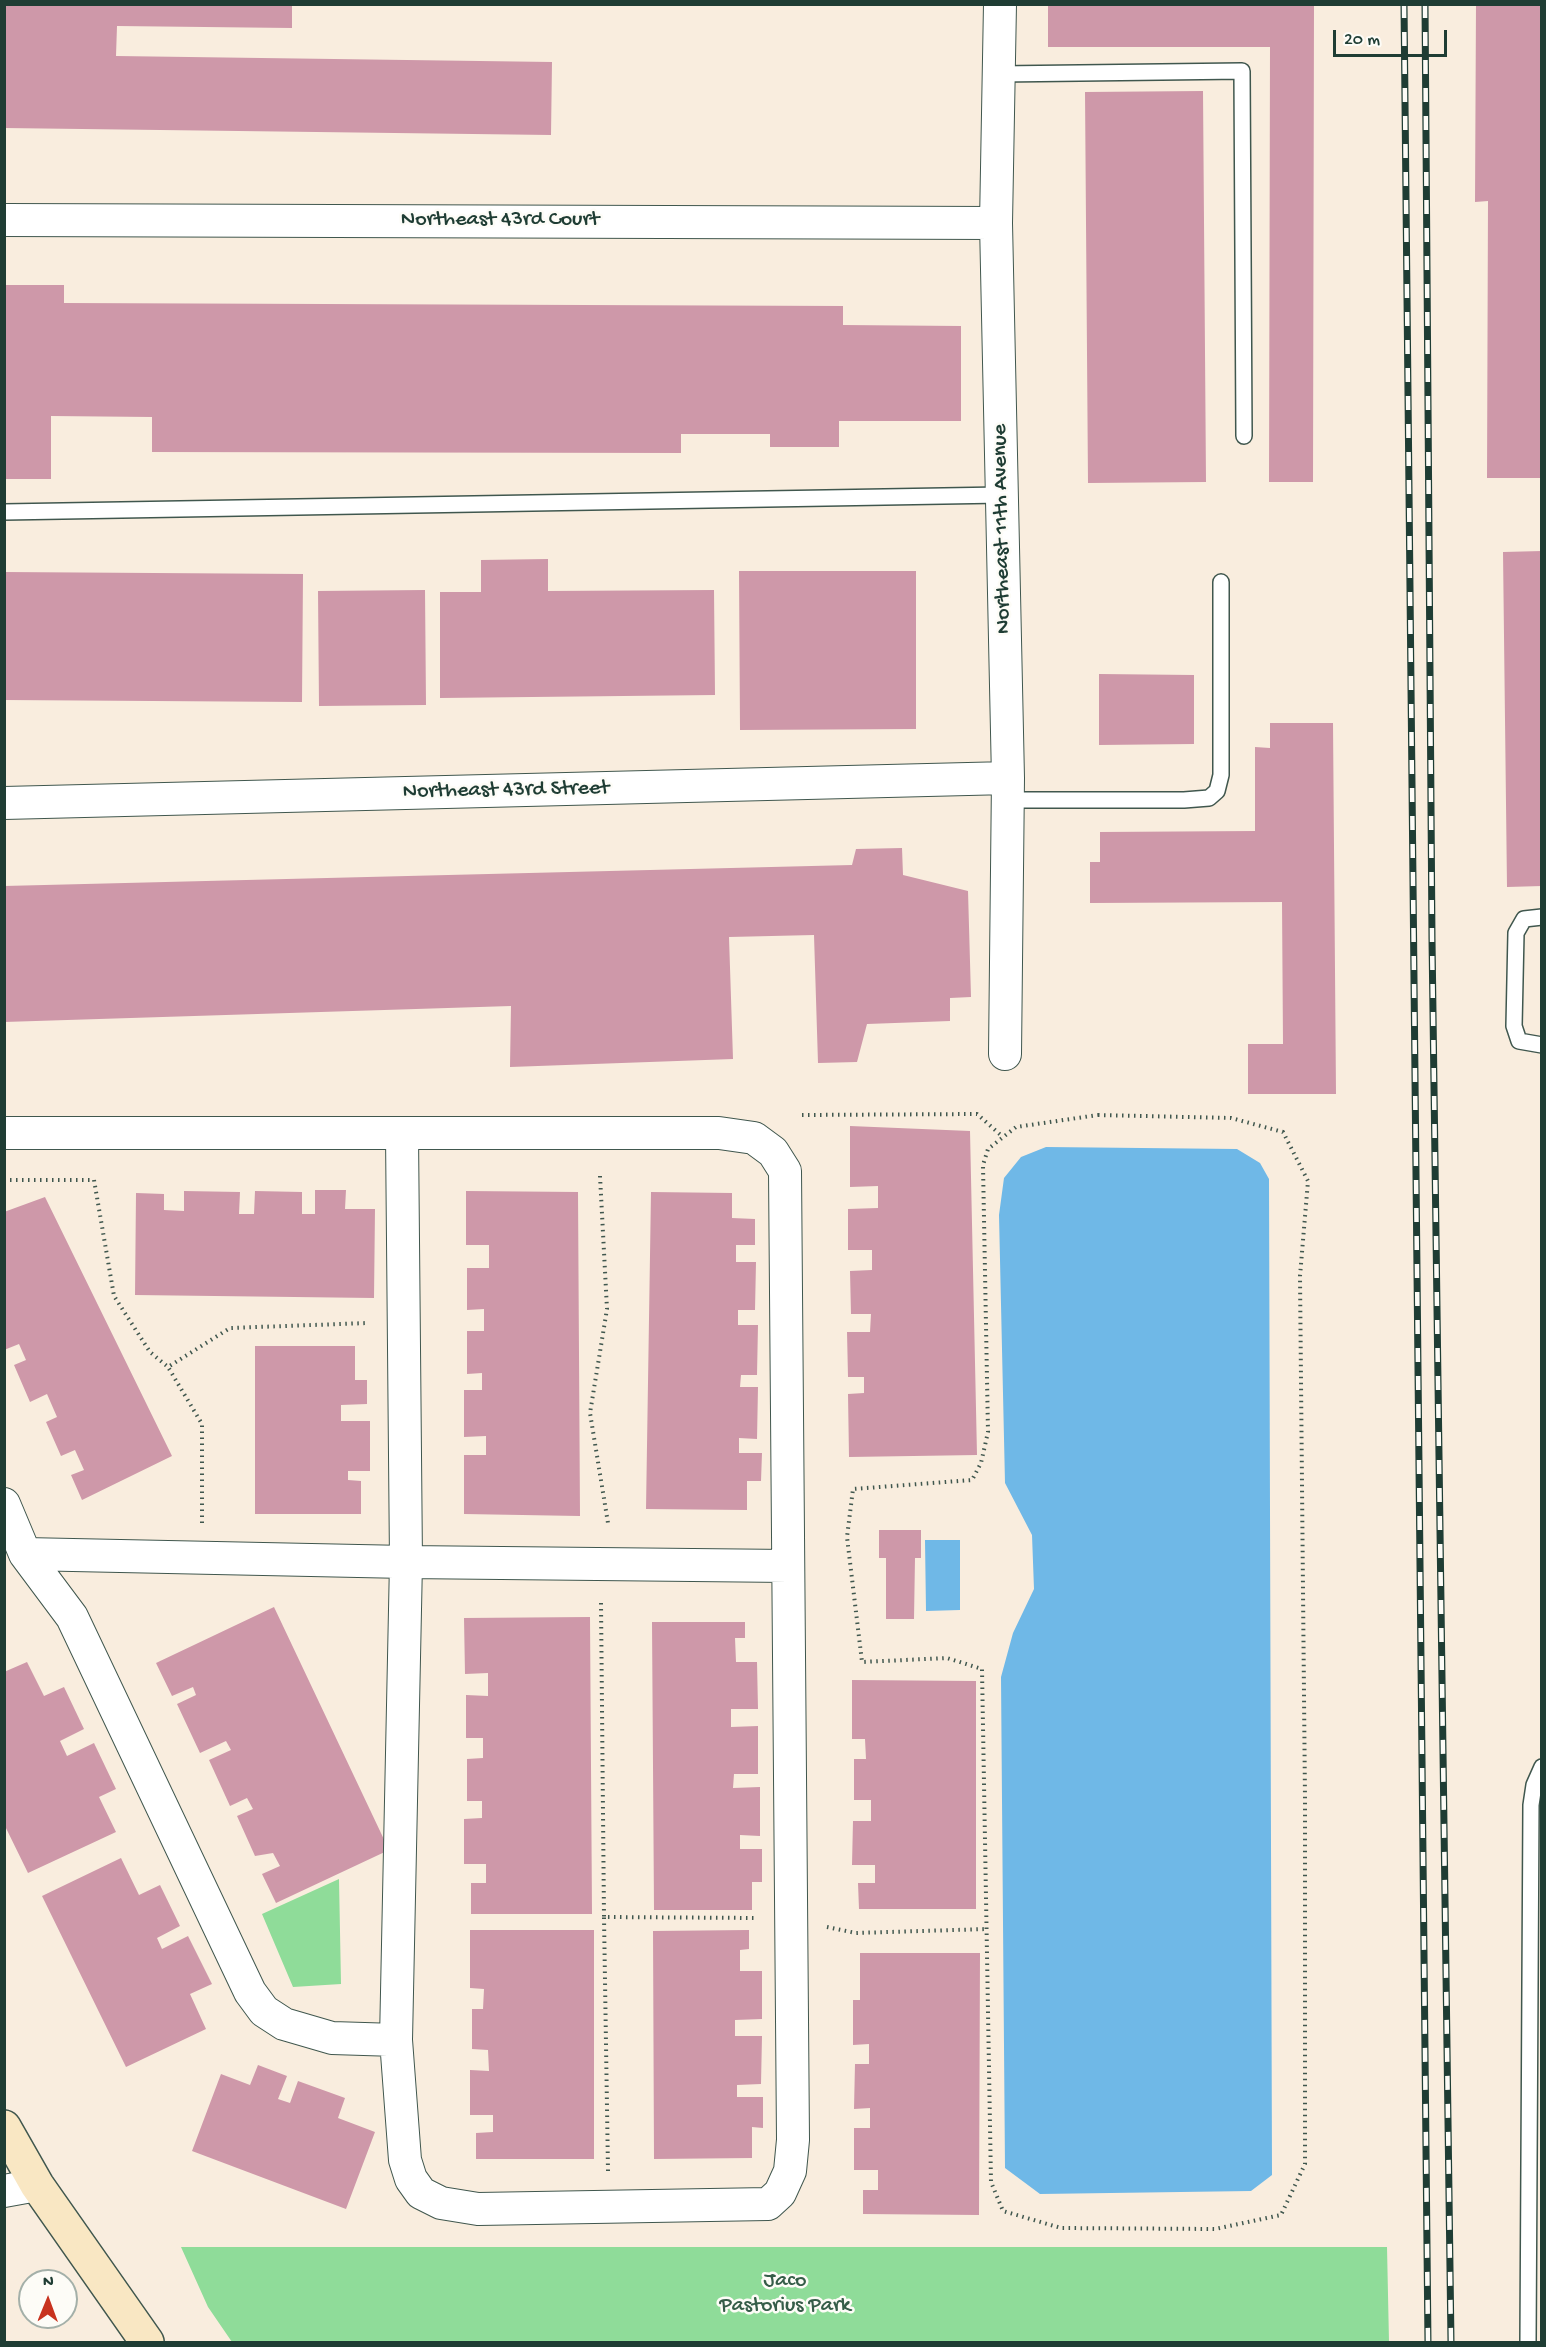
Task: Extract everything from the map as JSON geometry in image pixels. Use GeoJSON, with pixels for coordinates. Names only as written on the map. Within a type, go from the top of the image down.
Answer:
{"type":"FeatureCollection","features":[{"type":"Feature","properties":{"kind":"main road"},"geometry":{"type":"LineString","coordinates":[[4,2127],[37,2185],[138,2340]]}},
{"type":"Feature","properties":{"kind":"street","name":"Northeast 11th Avenue"},"geometry":{"type":"LineString","coordinates":[[1000,4],[996,223],[1008,789],[1005,1054]]}},
{"type":"Feature","properties":{"kind":"street","name":"Northeast 43rd Court"},"geometry":{"type":"LineString","coordinates":[[4,220],[996,223]]}},
{"type":"Feature","properties":{"kind":"street","name":"Northeast 43rd Street"},"geometry":{"type":"LineString","coordinates":[[4,803],[1008,789]]}},
{"type":"Feature","properties":{"kind":"street"},"geometry":{"type":"LineString","coordinates":[[4,1133],[719,1133],[754,1138],[773,1152],[785,1171],[793,2140],[790,2171],[780,2193],[768,2204],[478,2209],[441,2203],[421,2193],[411,2179],[405,2160],[396,2040],[406,1562],[402,1134]]}},
{"type":"Feature","properties":{"kind":"street"},"geometry":{"type":"LineString","coordinates":[[4,1504],[11,1557],[72,1617],[250,1992],[264,2011],[284,2024],[332,2038],[396,2040]]}},
{"type":"Feature","properties":{"kind":"street"},"geometry":{"type":"LineString","coordinates":[[11,1557],[788,1566]]}},
{"type":"Feature","properties":{"kind":"street"},"geometry":{"type":"LineString","coordinates":[[4,2191],[37,2185]]}},
{"type":"Feature","properties":{"kind":"lane"},"geometry":{"type":"LineString","coordinates":[[999,74],[1242,71],[1244,436]]}},
{"type":"Feature","properties":{"kind":"lane"},"geometry":{"type":"LineString","coordinates":[[4,512],[1002,495]]}},
{"type":"Feature","properties":{"kind":"lane"},"geometry":{"type":"LineString","coordinates":[[1008,789],[1184,800],[1209,798],[1217,791],[1221,776],[1221,582]]}},
{"type":"Feature","properties":{"kind":"lane"},"geometry":{"type":"LineString","coordinates":[[1542,917],[1524,919],[1516,933],[1514,1026],[1519,1041],[1542,1045]]}},
{"type":"Feature","properties":{"kind":"lane"},"geometry":{"type":"LineString","coordinates":[[1527,2343],[1536,1919],[1534,1785],[1542,1767]]}},
{"type":"Feature","properties":{"kind":"path"},"geometry":{"type":"LineString","coordinates":[[802,1114],[977,1114],[1003,1137]]}},
{"type":"Feature","properties":{"kind":"path"},"geometry":{"type":"LineString","coordinates":[[1098,1115],[1231,1118],[1283,1132],[1308,1181],[1300,1276],[1305,1799],[1305,2164],[1281,2215],[1215,2229],[1061,2228],[1003,2211],[991,2182],[987,1929],[982,1669],[947,1658],[862,1662],[847,1537],[853,1489],[972,1480],[981,1463],[988,1432],[983,1165],[988,1149],[1016,1127],[1098,1115]]}},
{"type":"Feature","properties":{"kind":"path"},"geometry":{"type":"LineString","coordinates":[[600,1176],[607,1309],[590,1413],[608,1523]]}},
{"type":"Feature","properties":{"kind":"path"},"geometry":{"type":"LineString","coordinates":[[4,1180],[94,1180],[114,1296],[150,1352],[168,1367],[202,1424],[202,1524]]}},
{"type":"Feature","properties":{"kind":"path"},"geometry":{"type":"LineString","coordinates":[[168,1367],[230,1328],[380,1323]]}},
{"type":"Feature","properties":{"kind":"path"},"geometry":{"type":"LineString","coordinates":[[601,1603],[607,2171],[618,2170]]}},
{"type":"Feature","properties":{"kind":"path"},"geometry":{"type":"LineString","coordinates":[[604,1917],[763,1918]]}},
{"type":"Feature","properties":{"kind":"path"},"geometry":{"type":"LineString","coordinates":[[821,1926],[856,1934],[987,1929]]}},
{"type":"Feature","properties":{"kind":"green space"},"geometry":{"type":"Polygon","coordinates":[[[339,1879],[341,1984],[293,1987],[262,1914],[339,1879]]]}},
{"type":"Feature","properties":{"kind":"green space","name":"Jaco Pastorius Park"},"geometry":{"type":"Polygon","coordinates":[[[181,2247],[1387,2247],[1389,2342],[232,2342],[208,2307],[181,2247]]]}},
{"type":"Feature","properties":{"kind":"water"},"geometry":{"type":"Polygon","coordinates":[[[1046,1147],[1237,1149],[1260,1163],[1269,1179],[1272,2175],[1251,2191],[1040,2194],[1005,2168],[1001,1677],[1013,1633],[1034,1589],[1032,1535],[1005,1483],[999,1215],[1004,1178],[1021,1157],[1046,1147]]]}},
{"type":"Feature","properties":{"kind":"water"},"geometry":{"type":"Polygon","coordinates":[[[925,1540],[960,1540],[960,1610],[926,1611],[925,1540]]]}},
{"type":"Feature","properties":{"kind":"building"},"geometry":{"type":"Polygon","coordinates":[[[4,4],[292,4],[292,28],[117,26],[116,56],[552,62],[551,135],[4,128],[4,4]]]}},
{"type":"Feature","properties":{"kind":"building"},"geometry":{"type":"Polygon","coordinates":[[[1048,4],[1314,4],[1313,482],[1269,482],[1270,47],[1048,47],[1048,4]]]}},
{"type":"Feature","properties":{"kind":"building"},"geometry":{"type":"Polygon","coordinates":[[[1476,4],[1542,4],[1542,478],[1487,478],[1488,201],[1475,202],[1476,4]]]}},
{"type":"Feature","properties":{"kind":"building"},"geometry":{"type":"Polygon","coordinates":[[[1203,91],[1206,482],[1088,483],[1085,92],[1203,91]]]}},
{"type":"Feature","properties":{"kind":"building"},"geometry":{"type":"Polygon","coordinates":[[[4,285],[64,285],[64,303],[843,306],[843,325],[961,326],[961,421],[839,421],[839,447],[770,447],[770,434],[681,434],[681,453],[152,452],[152,417],[51,416],[51,479],[4,479],[4,285]]]}},
{"type":"Feature","properties":{"kind":"building"},"geometry":{"type":"Polygon","coordinates":[[[1542,551],[1542,886],[1507,887],[1503,552],[1542,551]]]}},
{"type":"Feature","properties":{"kind":"building"},"geometry":{"type":"Polygon","coordinates":[[[548,559],[548,591],[714,590],[715,695],[440,698],[440,592],[481,592],[481,560],[548,559]]]}},
{"type":"Feature","properties":{"kind":"building"},"geometry":{"type":"Polygon","coordinates":[[[739,571],[916,571],[916,729],[740,730],[739,571]]]}},
{"type":"Feature","properties":{"kind":"building"},"geometry":{"type":"Polygon","coordinates":[[[4,572],[303,574],[302,702],[4,700],[4,572]]]}},
{"type":"Feature","properties":{"kind":"building"},"geometry":{"type":"Polygon","coordinates":[[[425,590],[426,705],[319,706],[318,591],[425,590]]]}},
{"type":"Feature","properties":{"kind":"building"},"geometry":{"type":"Polygon","coordinates":[[[1099,674],[1194,675],[1194,744],[1099,745],[1099,674]]]}},
{"type":"Feature","properties":{"kind":"building"},"geometry":{"type":"Polygon","coordinates":[[[1270,723],[1333,723],[1336,1094],[1248,1094],[1248,1044],[1283,1044],[1282,902],[1090,903],[1090,862],[1100,862],[1100,832],[1255,831],[1255,747],[1270,748],[1270,723]]]}},
{"type":"Feature","properties":{"kind":"building"},"geometry":{"type":"Polygon","coordinates":[[[902,848],[903,875],[968,891],[971,997],[950,998],[950,1021],[867,1024],[857,1062],[818,1063],[814,935],[729,937],[733,1059],[510,1067],[511,1006],[4,1022],[4,886],[852,865],[856,849],[902,848]]]}},
{"type":"Feature","properties":{"kind":"building"},"geometry":{"type":"Polygon","coordinates":[[[850,1126],[970,1131],[977,1455],[849,1457],[848,1394],[864,1393],[864,1377],[848,1377],[847,1332],[870,1332],[871,1314],[851,1314],[850,1271],[872,1270],[872,1250],[848,1250],[848,1209],[878,1208],[878,1186],[850,1187],[850,1126]]]}},
{"type":"Feature","properties":{"kind":"building"},"geometry":{"type":"Polygon","coordinates":[[[315,1190],[346,1190],[345,1209],[375,1209],[374,1298],[135,1295],[136,1193],[164,1194],[164,1210],[184,1211],[184,1191],[240,1192],[239,1214],[254,1214],[255,1191],[302,1192],[302,1214],[315,1214],[315,1190]]]}},
{"type":"Feature","properties":{"kind":"building"},"geometry":{"type":"Polygon","coordinates":[[[466,1191],[578,1192],[580,1516],[464,1514],[464,1455],[486,1455],[486,1436],[464,1437],[464,1390],[482,1390],[482,1373],[467,1374],[467,1331],[484,1331],[484,1309],[467,1310],[467,1268],[489,1268],[489,1245],[466,1245],[466,1191]]]}},
{"type":"Feature","properties":{"kind":"building"},"geometry":{"type":"Polygon","coordinates":[[[651,1192],[732,1193],[732,1218],[755,1219],[755,1245],[736,1245],[736,1262],[756,1262],[755,1310],[738,1310],[738,1325],[758,1325],[757,1375],[741,1375],[740,1387],[758,1387],[757,1439],[739,1438],[739,1453],[762,1453],[761,1481],[747,1481],[747,1510],[646,1509],[651,1192]]]}},
{"type":"Feature","properties":{"kind":"building"},"geometry":{"type":"Polygon","coordinates":[[[45,1197],[172,1456],[82,1500],[71,1475],[84,1470],[75,1450],[61,1456],[46,1422],[57,1417],[47,1394],[30,1402],[14,1365],[26,1360],[19,1344],[4,1350],[4,1212],[45,1197]]]}},
{"type":"Feature","properties":{"kind":"building"},"geometry":{"type":"Polygon","coordinates":[[[255,1346],[355,1346],[355,1380],[367,1380],[367,1404],[341,1405],[341,1421],[370,1421],[370,1471],[348,1471],[348,1480],[361,1481],[361,1514],[255,1514],[255,1346]]]}},
{"type":"Feature","properties":{"kind":"building"},"geometry":{"type":"Polygon","coordinates":[[[879,1530],[921,1530],[921,1558],[915,1558],[914,1619],[886,1619],[886,1558],[879,1558],[879,1530]]]}},
{"type":"Feature","properties":{"kind":"building"},"geometry":{"type":"Polygon","coordinates":[[[274,1607],[389,1850],[276,1903],[262,1874],[280,1866],[273,1853],[255,1856],[237,1816],[253,1809],[247,1798],[230,1806],[209,1760],[231,1750],[226,1741],[200,1753],[177,1704],[196,1695],[193,1687],[172,1696],[156,1663],[274,1607]]]}},
{"type":"Feature","properties":{"kind":"building"},"geometry":{"type":"Polygon","coordinates":[[[590,1617],[592,1914],[471,1914],[471,1883],[486,1883],[486,1864],[464,1864],[464,1819],[482,1818],[482,1801],[467,1801],[467,1759],[483,1758],[483,1738],[466,1738],[466,1695],[488,1696],[488,1673],[465,1674],[464,1618],[590,1617]]]}},
{"type":"Feature","properties":{"kind":"building"},"geometry":{"type":"Polygon","coordinates":[[[652,1622],[745,1622],[745,1638],[735,1638],[736,1662],[757,1662],[758,1709],[731,1709],[731,1727],[758,1726],[758,1774],[734,1774],[733,1788],[760,1787],[760,1836],[740,1835],[740,1849],[762,1849],[762,1882],[752,1882],[752,1910],[654,1910],[652,1622]]]}},
{"type":"Feature","properties":{"kind":"building"},"geometry":{"type":"Polygon","coordinates":[[[27,1662],[44,1696],[64,1687],[84,1729],[60,1741],[67,1756],[94,1743],[116,1789],[99,1797],[116,1832],[28,1873],[4,1824],[4,1672],[27,1662]]]}},
{"type":"Feature","properties":{"kind":"building"},"geometry":{"type":"Polygon","coordinates":[[[852,1680],[976,1681],[976,1909],[859,1909],[858,1883],[875,1883],[875,1865],[852,1865],[853,1821],[871,1821],[871,1800],[854,1800],[854,1759],[866,1759],[865,1739],[852,1739],[852,1680]]]}},
{"type":"Feature","properties":{"kind":"building"},"geometry":{"type":"Polygon","coordinates":[[[121,1858],[139,1895],[160,1885],[180,1926],[157,1938],[162,1949],[188,1936],[212,1984],[190,1994],[206,2029],[126,2067],[42,1896],[121,1858]]]}},
{"type":"Feature","properties":{"kind":"building"},"geometry":{"type":"Polygon","coordinates":[[[470,1930],[594,1930],[594,2159],[476,2159],[476,2133],[493,2132],[493,2115],[470,2115],[470,2070],[489,2071],[488,2050],[472,2049],[472,2009],[483,2009],[484,1989],[470,1988],[470,1930]]]}},
{"type":"Feature","properties":{"kind":"building"},"geometry":{"type":"Polygon","coordinates":[[[749,1930],[749,1949],[740,1950],[740,1971],[762,1971],[762,2019],[735,2020],[735,2036],[762,2036],[761,2084],[737,2085],[737,2097],[763,2097],[763,2128],[752,2127],[752,2158],[654,2159],[653,1931],[749,1930]]]}},
{"type":"Feature","properties":{"kind":"building"},"geometry":{"type":"Polygon","coordinates":[[[860,1953],[980,1953],[979,2215],[863,2214],[863,2190],[878,2190],[878,2170],[854,2170],[854,2128],[870,2128],[870,2108],[854,2109],[855,2064],[869,2064],[869,2044],[853,2045],[853,2000],[860,2000],[860,1953]]]}},
{"type":"Feature","properties":{"kind":"building"},"geometry":{"type":"Polygon","coordinates":[[[258,2065],[287,2076],[278,2099],[290,2103],[298,2081],[345,2098],[338,2118],[375,2132],[346,2209],[192,2151],[221,2074],[250,2085],[258,2065]]]}},
{"type":"Feature","properties":{"kind":"railway"},"geometry":{"type":"LineString","coordinates":[[1404,4],[1428,2342]]}},
{"type":"Feature","properties":{"kind":"railway"},"geometry":{"type":"LineString","coordinates":[[1425,4],[1432,939],[1451,2342]]}}]}
